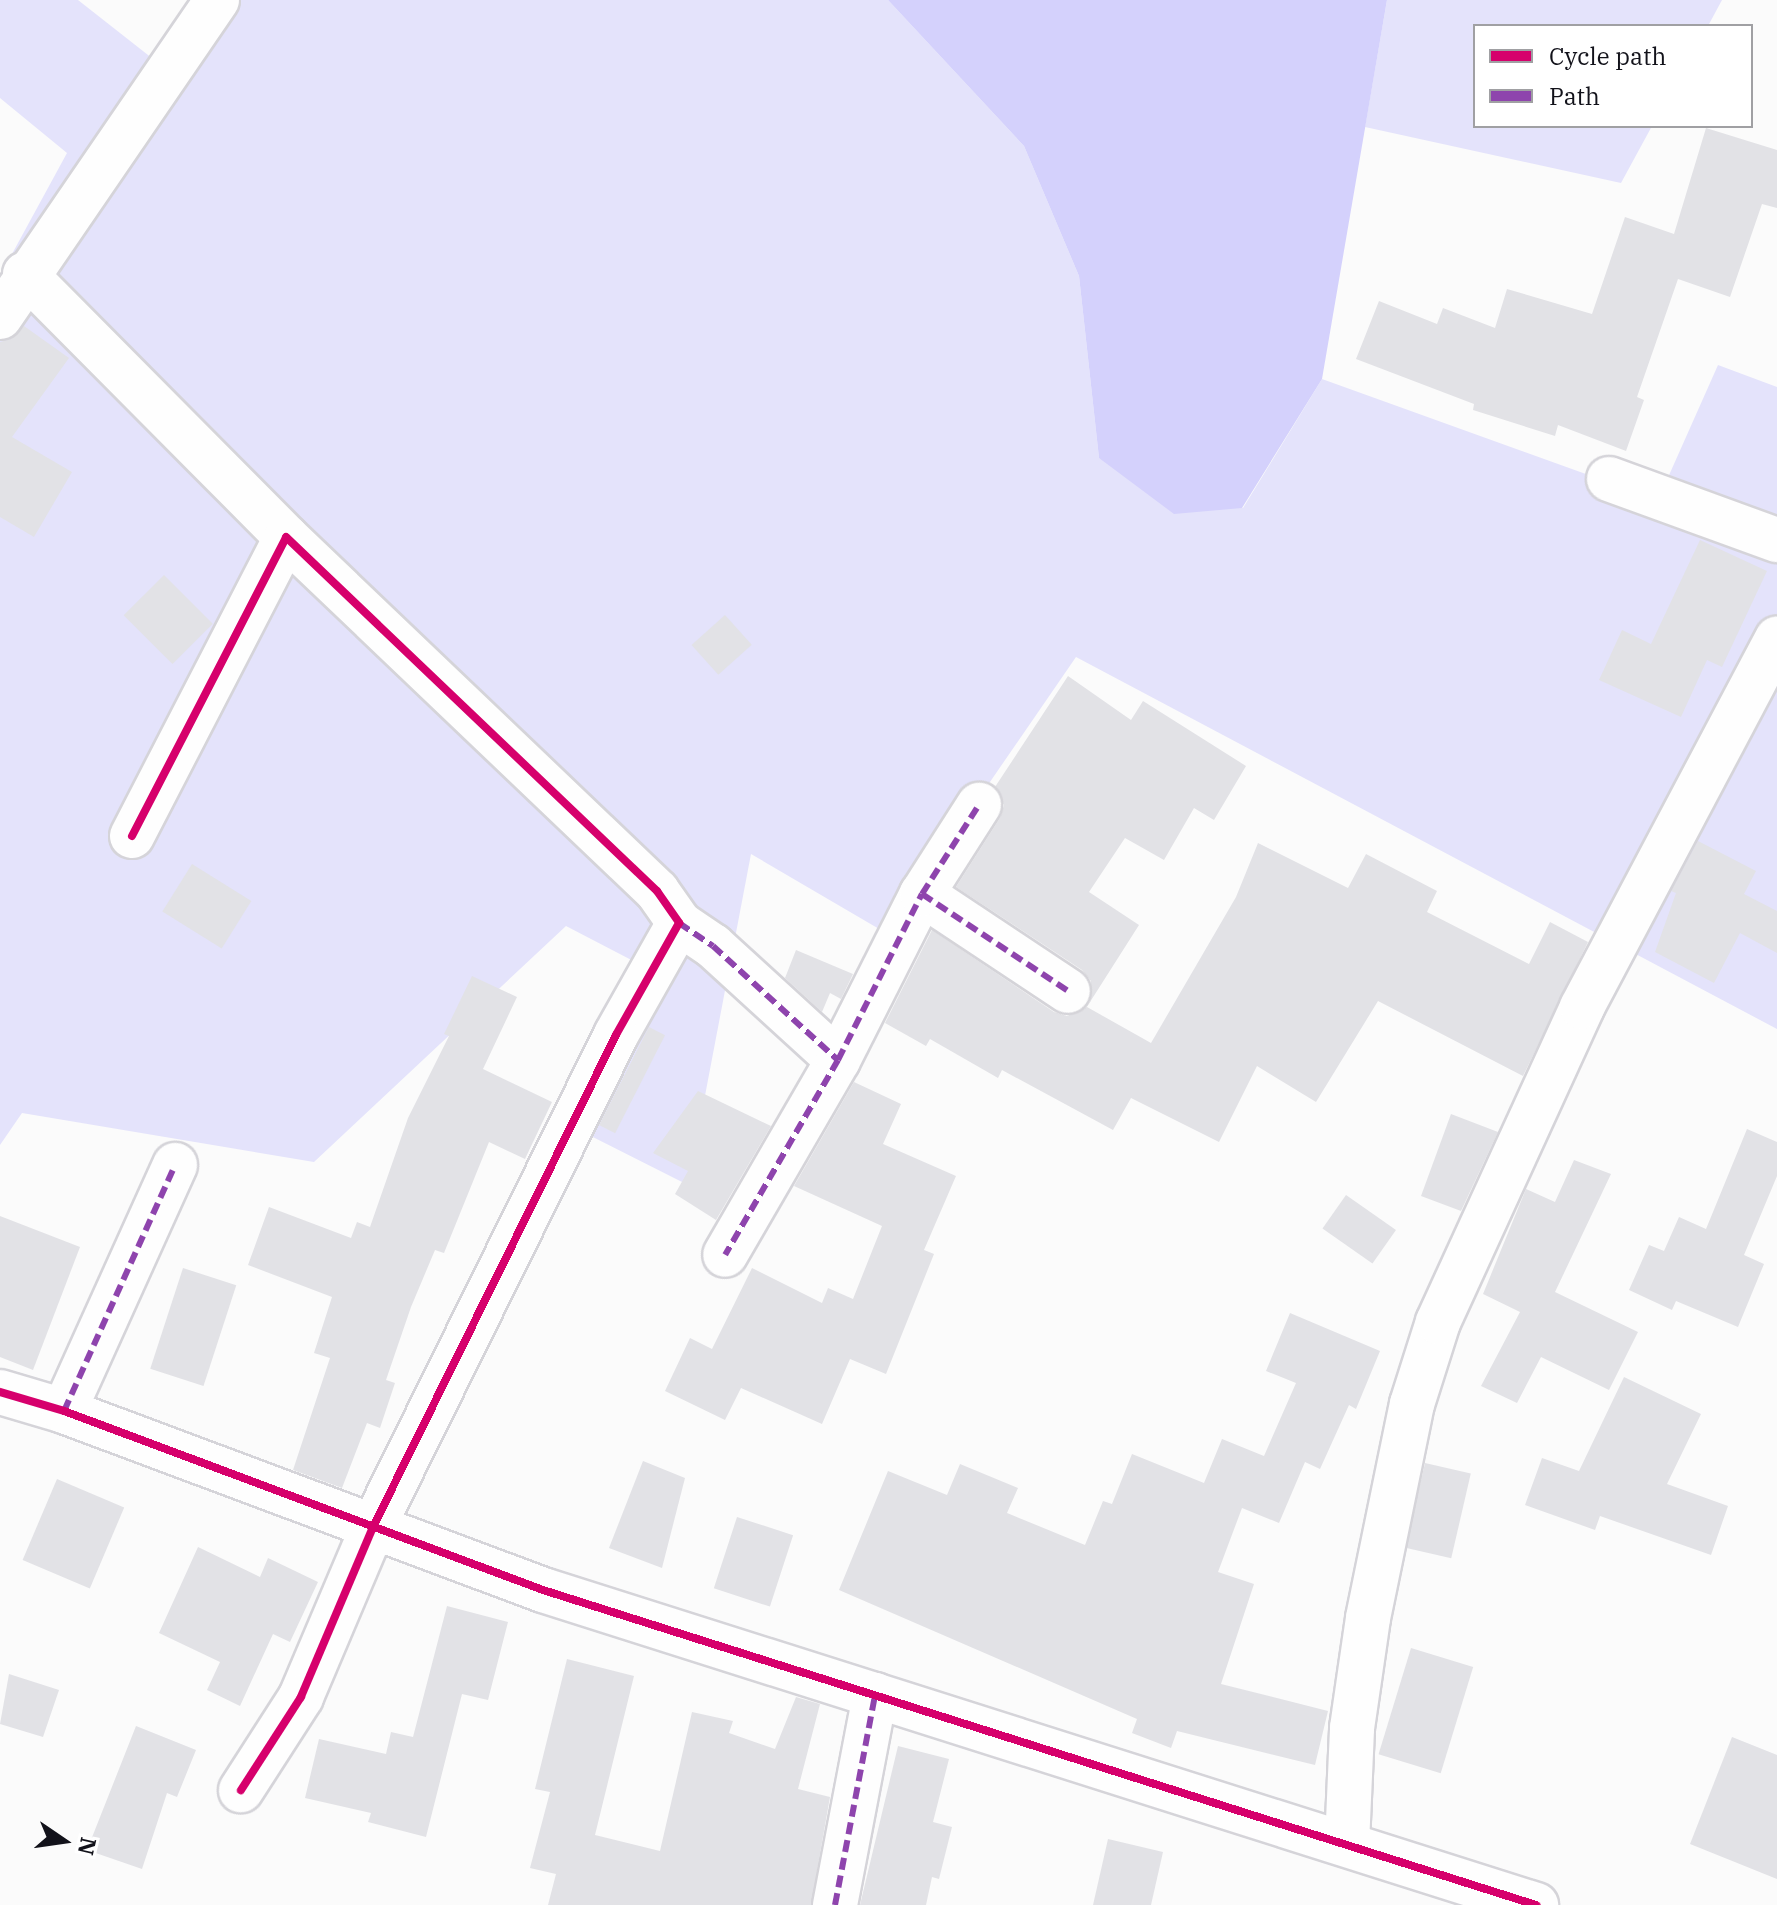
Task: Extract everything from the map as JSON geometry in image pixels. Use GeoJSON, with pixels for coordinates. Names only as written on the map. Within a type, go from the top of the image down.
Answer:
{"type":"FeatureCollection","features":[{"type":"Feature","properties":{"kind":"street"},"geometry":{"type":"LineString","coordinates":[[0,317],[25,274],[217,0]]}},
{"type":"Feature","properties":{"kind":"street"},"geometry":{"type":"LineString","coordinates":[[25,274],[286,537],[657,891],[679,923],[713,946],[838,1060]]}},
{"type":"Feature","properties":{"kind":"street"},"geometry":{"type":"LineString","coordinates":[[1609,479],[1777,540]]}},
{"type":"Feature","properties":{"kind":"street"},"geometry":{"type":"LineString","coordinates":[[132,836],[286,537]]}},
{"type":"Feature","properties":{"kind":"street"},"geometry":{"type":"LineString","coordinates":[[1347,1844],[1352,1728],[1368,1618],[1412,1404],[1438,1322],[1582,1007],[1777,638]]}},
{"type":"Feature","properties":{"kind":"street"},"geometry":{"type":"LineString","coordinates":[[725,1255],[838,1060],[922,894],[979,805]]}},
{"type":"Feature","properties":{"kind":"street"},"geometry":{"type":"LineString","coordinates":[[922,894],[1068,991]]}},
{"type":"Feature","properties":{"kind":"street"},"geometry":{"type":"LineString","coordinates":[[241,1790],[301,1697],[373,1527],[616,1035],[679,923]]}},
{"type":"Feature","properties":{"kind":"street"},"geometry":{"type":"LineString","coordinates":[[64,1411],[175,1165]]}},
{"type":"Feature","properties":{"kind":"street"},"geometry":{"type":"LineString","coordinates":[[0,1392],[64,1411],[543,1590],[1536,1905]]}},
{"type":"Feature","properties":{"kind":"street"},"geometry":{"type":"LineString","coordinates":[[835,1905],[875,1695]]}},
{"type":"Feature","properties":{"kind":"shaded area"},"geometry":{"type":"Polygon","coordinates":[[[0,0],[78,0],[162,66],[210,0],[888,0],[1024,146],[1079,276],[1099,458],[1243,508],[1322,379],[1658,500],[1718,365],[1777,387],[1777,1029],[1076,657],[886,933],[751,854],[688,1185],[571,1126],[641,965],[566,926],[314,1162],[22,1113],[0,1145],[0,276],[67,153],[0,98],[0,0]]]}},
{"type":"Feature","properties":{"kind":"shaded area"},"geometry":{"type":"Polygon","coordinates":[[[1387,0],[1722,0],[1709,24],[1473,24],[1473,128],[1651,128],[1621,183],[1365,127],[1387,0]]]}},
{"type":"Feature","properties":{"kind":"water"},"geometry":{"type":"Polygon","coordinates":[[[888,0],[1387,0],[1322,379],[1242,508],[1174,514],[1099,458],[1079,276],[1024,146],[888,0]]]}},
{"type":"Feature","properties":{"kind":"building"},"geometry":{"type":"Polygon","coordinates":[[[1706,128],[1777,150],[1777,208],[1762,204],[1730,297],[1678,279],[1637,397],[1644,400],[1626,451],[1558,425],[1555,436],[1473,410],[1474,404],[1356,359],[1379,301],[1437,324],[1443,308],[1495,328],[1507,289],[1592,314],[1625,217],[1674,234],[1706,128]]]}},
{"type":"Feature","properties":{"kind":"building"},"geometry":{"type":"Polygon","coordinates":[[[24,326],[69,358],[12,437],[72,472],[34,537],[0,517],[0,342],[11,339],[24,326]]]}},
{"type":"Feature","properties":{"kind":"building"},"geometry":{"type":"Polygon","coordinates":[[[1700,540],[1767,571],[1722,667],[1707,660],[1681,717],[1599,680],[1622,630],[1651,644],[1700,540]]]}},
{"type":"Feature","properties":{"kind":"building"},"geometry":{"type":"Polygon","coordinates":[[[164,575],[213,624],[172,664],[124,615],[164,575]]]}},
{"type":"Feature","properties":{"kind":"building"},"geometry":{"type":"Polygon","coordinates":[[[725,615],[752,645],[718,675],[692,645],[725,615]]]}},
{"type":"Feature","properties":{"kind":"building"},"geometry":{"type":"Polygon","coordinates":[[[1068,676],[1131,720],[1143,701],[1246,766],[1214,820],[1194,808],[1164,860],[1125,838],[1089,892],[1139,925],[1090,1002],[1091,981],[1082,970],[956,887],[1000,818],[1004,805],[995,787],[1068,676]]]}},
{"type":"Feature","properties":{"kind":"building"},"geometry":{"type":"Polygon","coordinates":[[[1698,841],[1756,871],[1744,894],[1777,911],[1777,953],[1740,933],[1714,983],[1655,952],[1676,893],[1671,891],[1698,841]]]}},
{"type":"Feature","properties":{"kind":"building"},"geometry":{"type":"Polygon","coordinates":[[[1258,843],[1348,888],[1366,854],[1437,891],[1427,912],[1529,964],[1550,922],[1588,942],[1523,1076],[1378,1001],[1316,1102],[1257,1066],[1219,1142],[1131,1098],[1113,1130],[1002,1070],[998,1078],[930,1039],[926,1046],[885,1023],[932,930],[1054,1012],[1067,1016],[1087,1007],[1151,1043],[1236,897],[1258,843]]]}},
{"type":"Feature","properties":{"kind":"building"},"geometry":{"type":"Polygon","coordinates":[[[192,864],[251,901],[222,949],[162,911],[192,864]]]}},
{"type":"Feature","properties":{"kind":"building"},"geometry":{"type":"Polygon","coordinates":[[[796,950],[853,974],[841,999],[830,993],[822,1012],[785,978],[796,950]]]}},
{"type":"Feature","properties":{"kind":"building"},"geometry":{"type":"Polygon","coordinates":[[[472,976],[517,997],[483,1069],[552,1102],[525,1159],[489,1142],[444,1253],[435,1250],[411,1307],[386,1380],[395,1383],[380,1428],[367,1423],[342,1488],[293,1470],[330,1358],[314,1353],[332,1297],[248,1265],[269,1207],[351,1238],[357,1222],[370,1227],[408,1118],[449,1036],[444,1034],[472,976]]]}},
{"type":"Feature","properties":{"kind":"building"},"geometry":{"type":"Polygon","coordinates":[[[649,1027],[665,1035],[615,1133],[599,1125],[649,1027]]]}},
{"type":"Feature","properties":{"kind":"building"},"geometry":{"type":"Polygon","coordinates":[[[854,1082],[901,1104],[883,1144],[956,1176],[924,1250],[934,1254],[886,1374],[850,1359],[822,1424],[741,1388],[725,1420],[665,1391],[690,1338],[712,1349],[752,1268],[822,1303],[828,1288],[853,1299],[882,1226],[794,1186],[854,1082]]]}},
{"type":"Feature","properties":{"kind":"building"},"geometry":{"type":"Polygon","coordinates":[[[698,1091],[771,1126],[716,1220],[675,1194],[688,1171],[653,1153],[698,1091]]]}},
{"type":"Feature","properties":{"kind":"building"},"geometry":{"type":"Polygon","coordinates":[[[1451,1114],[1498,1132],[1461,1211],[1421,1196],[1451,1114]]]}},
{"type":"Feature","properties":{"kind":"building"},"geometry":{"type":"Polygon","coordinates":[[[1747,1129],[1777,1142],[1777,1176],[1744,1255],[1764,1264],[1738,1327],[1676,1301],[1672,1310],[1629,1290],[1649,1245],[1664,1251],[1679,1217],[1706,1229],[1747,1129]]]}},
{"type":"Feature","properties":{"kind":"building"},"geometry":{"type":"Polygon","coordinates":[[[1574,1160],[1611,1174],[1555,1292],[1638,1332],[1609,1390],[1541,1357],[1517,1403],[1481,1386],[1520,1312],[1483,1294],[1526,1189],[1555,1202],[1574,1160]]]}},
{"type":"Feature","properties":{"kind":"building"},"geometry":{"type":"Polygon","coordinates":[[[1346,1195],[1396,1230],[1372,1264],[1322,1229],[1346,1195]]]}},
{"type":"Feature","properties":{"kind":"building"},"geometry":{"type":"Polygon","coordinates":[[[0,1216],[80,1247],[33,1370],[0,1357],[0,1216]]]}},
{"type":"Feature","properties":{"kind":"building"},"geometry":{"type":"Polygon","coordinates":[[[183,1268],[236,1285],[204,1386],[150,1369],[183,1268]]]}},
{"type":"Feature","properties":{"kind":"building"},"geometry":{"type":"Polygon","coordinates":[[[1290,1313],[1380,1351],[1356,1409],[1349,1405],[1320,1469],[1305,1462],[1279,1523],[1242,1508],[1218,1572],[1254,1584],[1221,1684],[1328,1711],[1315,1765],[1177,1731],[1171,1748],[1132,1733],[1137,1719],[839,1590],[888,1471],[947,1495],[960,1464],[1018,1488],[1007,1513],[1085,1545],[1103,1501],[1112,1504],[1132,1454],[1204,1483],[1222,1439],[1264,1456],[1296,1383],[1266,1371],[1290,1313]]]}},
{"type":"Feature","properties":{"kind":"building"},"geometry":{"type":"Polygon","coordinates":[[[1624,1377],[1701,1414],[1667,1484],[1728,1506],[1711,1555],[1600,1516],[1595,1530],[1525,1505],[1542,1458],[1579,1471],[1624,1377]]]}},
{"type":"Feature","properties":{"kind":"building"},"geometry":{"type":"Polygon","coordinates":[[[643,1461],[685,1478],[662,1568],[609,1548],[643,1461]]]}},
{"type":"Feature","properties":{"kind":"building"},"geometry":{"type":"Polygon","coordinates":[[[1425,1463],[1471,1474],[1451,1558],[1405,1548],[1425,1463]]]}},
{"type":"Feature","properties":{"kind":"building"},"geometry":{"type":"Polygon","coordinates":[[[57,1479],[124,1508],[90,1589],[23,1560],[57,1479]]]}},
{"type":"Feature","properties":{"kind":"building"},"geometry":{"type":"Polygon","coordinates":[[[737,1517],[793,1535],[770,1607],[714,1588],[737,1517]]]}},
{"type":"Feature","properties":{"kind":"building"},"geometry":{"type":"Polygon","coordinates":[[[198,1547],[260,1577],[268,1558],[318,1582],[290,1642],[273,1634],[240,1706],[207,1690],[220,1662],[159,1633],[198,1547]]]}},
{"type":"Feature","properties":{"kind":"building"},"geometry":{"type":"Polygon","coordinates":[[[447,1606],[508,1622],[488,1700],[462,1694],[426,1837],[368,1822],[371,1813],[305,1798],[319,1739],[386,1754],[391,1732],[413,1737],[447,1606]]]}},
{"type":"Feature","properties":{"kind":"building"},"geometry":{"type":"Polygon","coordinates":[[[1411,1648],[1473,1667],[1441,1773],[1379,1754],[1411,1648]]]}},
{"type":"Feature","properties":{"kind":"building"},"geometry":{"type":"Polygon","coordinates":[[[567,1659],[634,1676],[595,1835],[660,1851],[692,1712],[733,1721],[729,1733],[775,1749],[796,1697],[820,1704],[798,1789],[830,1797],[811,1905],[548,1905],[556,1874],[530,1868],[550,1792],[535,1789],[567,1659]]]}},
{"type":"Feature","properties":{"kind":"building"},"geometry":{"type":"Polygon","coordinates":[[[9,1674],[59,1690],[43,1737],[0,1724],[9,1674]]]}},
{"type":"Feature","properties":{"kind":"building"},"geometry":{"type":"Polygon","coordinates":[[[136,1726],[196,1750],[177,1797],[167,1793],[142,1869],[87,1850],[136,1726]]]}},
{"type":"Feature","properties":{"kind":"building"},"geometry":{"type":"Polygon","coordinates":[[[1732,1737],[1777,1755],[1777,1879],[1690,1844],[1732,1737]]]}},
{"type":"Feature","properties":{"kind":"building"},"geometry":{"type":"Polygon","coordinates":[[[898,1746],[949,1759],[933,1822],[952,1827],[939,1879],[932,1877],[926,1905],[860,1905],[898,1746]]]}},
{"type":"Feature","properties":{"kind":"building"},"geometry":{"type":"Polygon","coordinates":[[[1108,1839],[1163,1852],[1151,1905],[1093,1905],[1108,1839]]]}},
{"type":"Feature","properties":{"kind":"marked path"},"geometry":{"type":"LineString","coordinates":[[838,1060],[922,894],[979,805]]}},
{"type":"Feature","properties":{"kind":"marked path"},"geometry":{"type":"LineString","coordinates":[[922,894],[1068,991]]}},
{"type":"Feature","properties":{"kind":"marked path"},"geometry":{"type":"LineString","coordinates":[[679,923],[713,946],[838,1060],[725,1255]]}},
{"type":"Feature","properties":{"kind":"marked path"},"geometry":{"type":"LineString","coordinates":[[64,1411],[175,1165]]}},
{"type":"Feature","properties":{"kind":"marked path"},"geometry":{"type":"LineString","coordinates":[[835,1905],[875,1695]]}},
{"type":"Feature","properties":{"kind":"cycle path"},"geometry":{"type":"LineString","coordinates":[[132,836],[286,537],[657,891],[679,923],[616,1035],[373,1527],[301,1697],[241,1790]]}},
{"type":"Feature","properties":{"kind":"cycle path"},"geometry":{"type":"LineString","coordinates":[[0,1392],[64,1411],[543,1590],[1536,1905]]}}]}
